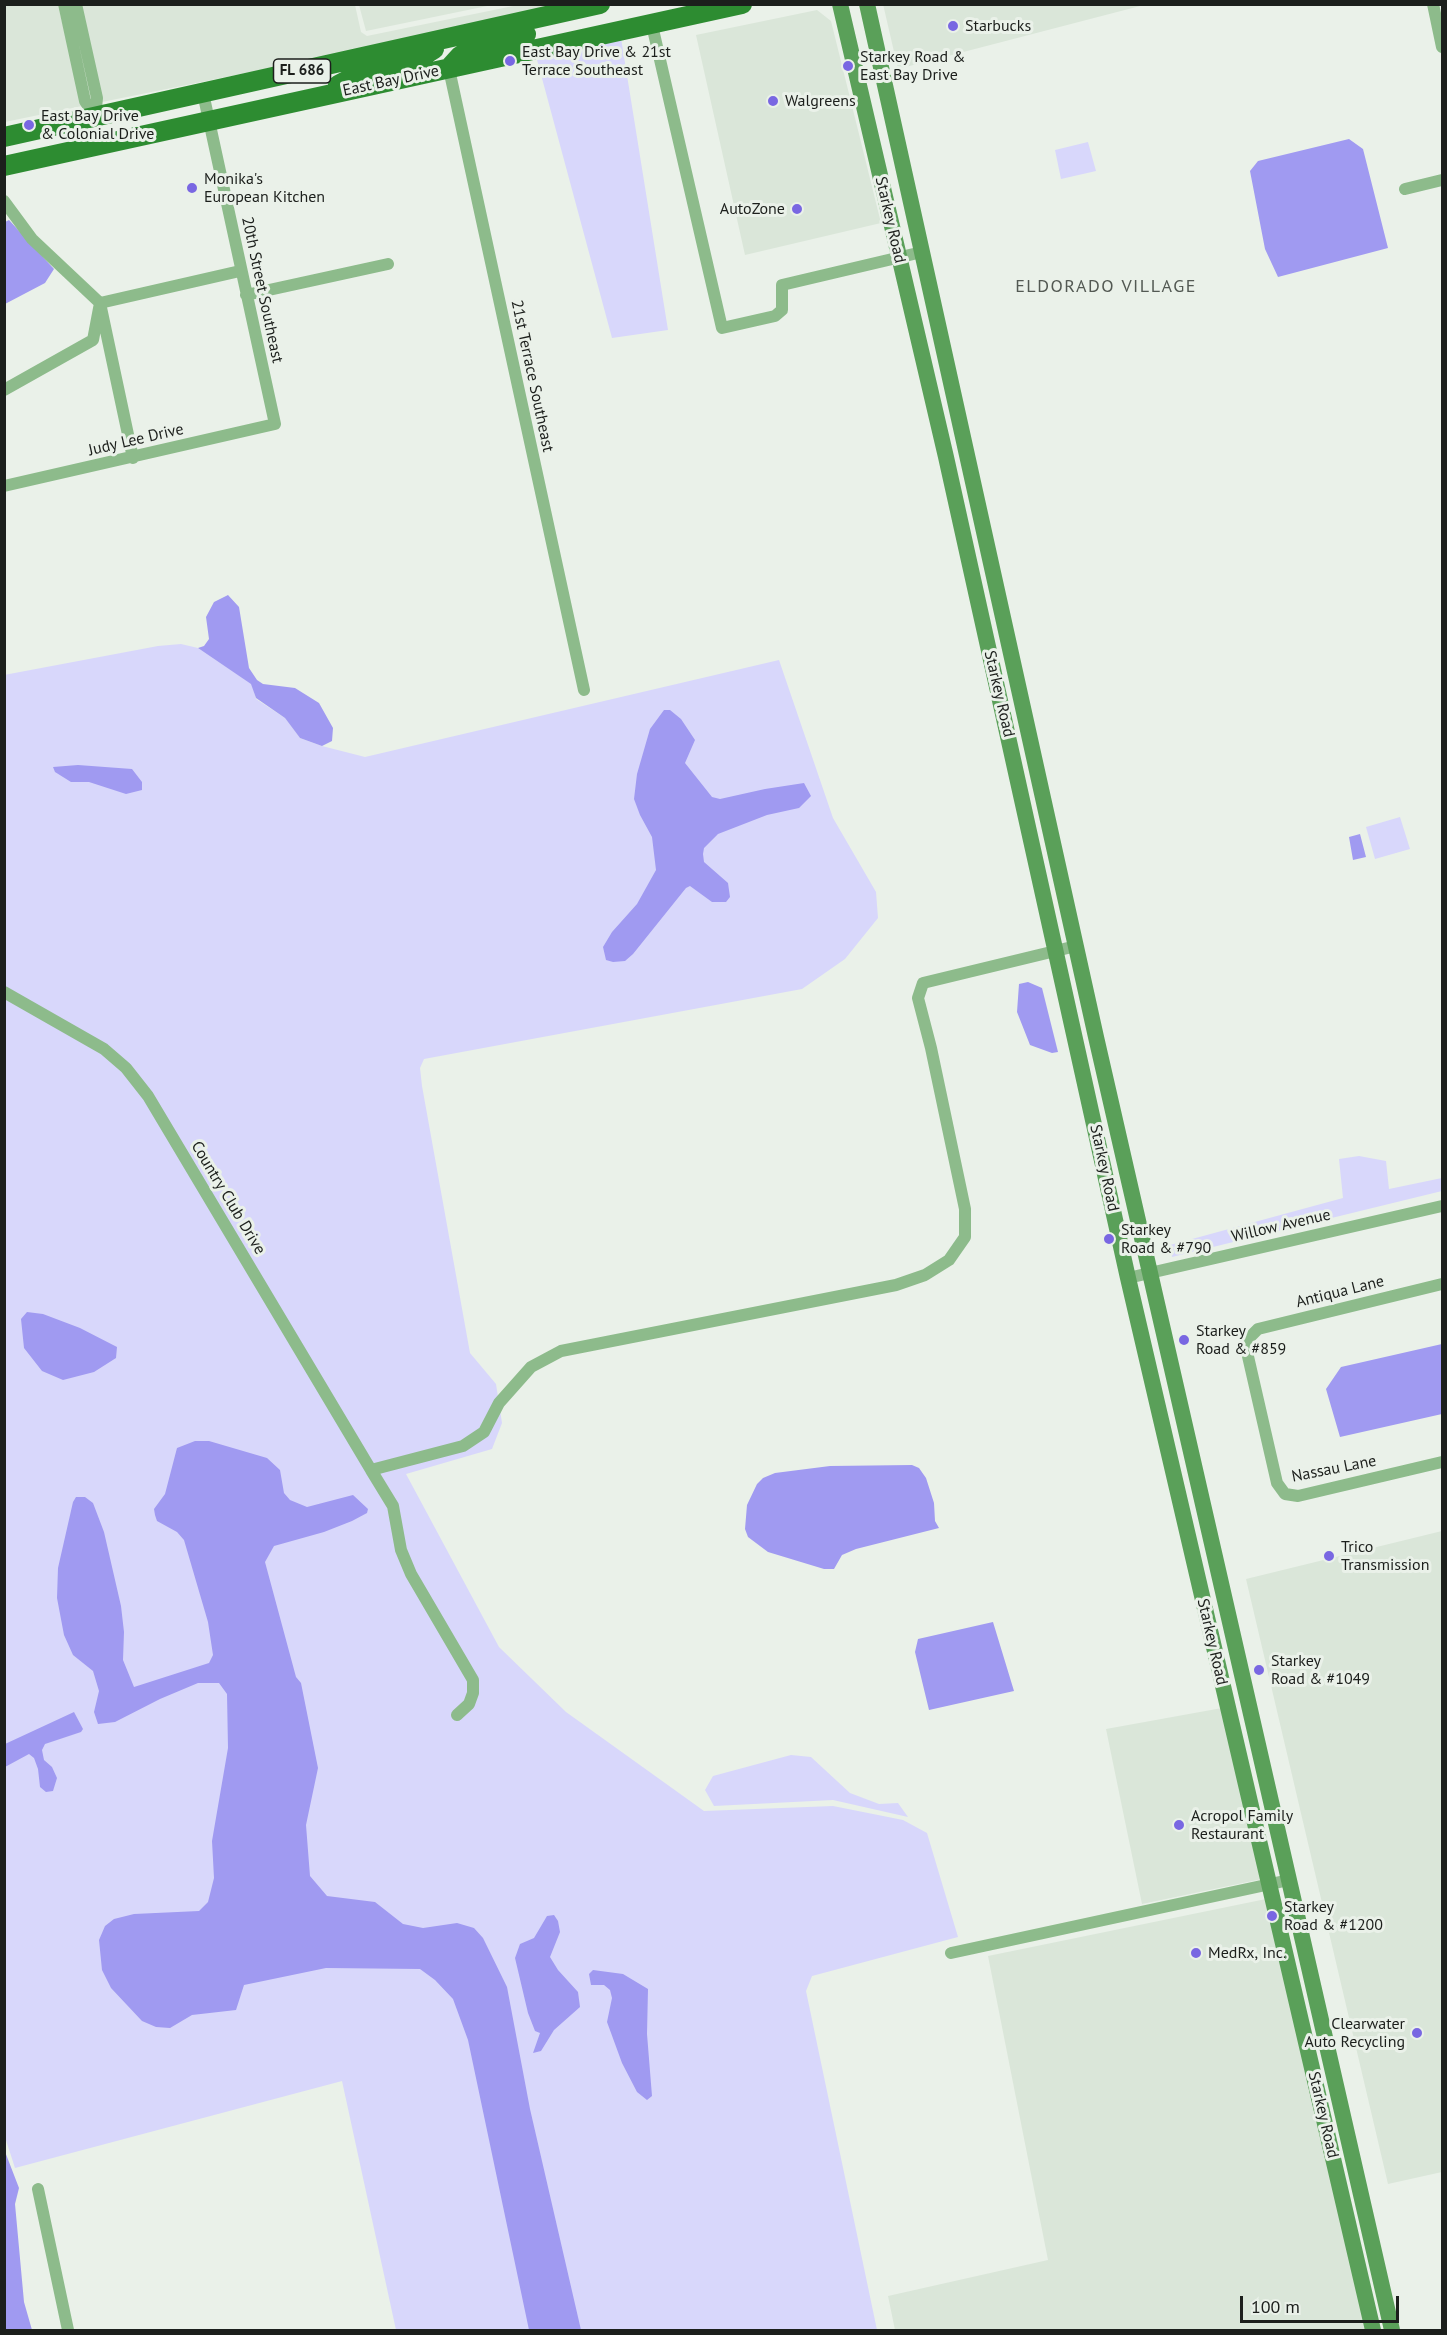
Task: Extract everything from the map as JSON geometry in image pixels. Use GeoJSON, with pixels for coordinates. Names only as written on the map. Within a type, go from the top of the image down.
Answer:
{"type":"FeatureCollection","features":[{"type":"Feature","properties":{"kind":"main road","name":"East Bay Drive"},"geometry":{"type":"LineString","coordinates":[[4,166],[742,4]]}},
{"type":"Feature","properties":{"kind":"main road","name":"Starkey Road"},"geometry":{"type":"LineString","coordinates":[[840,4],[949,469],[1128,1278],[1373,2331]]}},
{"type":"Feature","properties":{"kind":"main road","name":"Starkey Road"},"geometry":{"type":"LineString","coordinates":[[867,4],[1076,946],[1392,2331]]}},
{"type":"Feature","properties":{"kind":"main road","name":"East Bay Drive"},"geometry":{"type":"LineString","coordinates":[[5,137],[591,6]]}},
{"type":"Feature","properties":{"kind":"main road"},"geometry":{"type":"LineString","coordinates":[[448,69],[460,56],[475,47],[541,30],[591,6]]}},
{"type":"Feature","properties":{"kind":"main road"},"geometry":{"type":"LineString","coordinates":[[318,96],[359,74],[418,59],[444,39]]}},
{"type":"Feature","properties":{"kind":"main road"},"geometry":{"type":"LineString","coordinates":[[208,120],[216,103],[310,81],[329,72],[337,63]]}},
{"type":"Feature","properties":{"kind":"main road"},"geometry":{"type":"LineString","coordinates":[[91,146],[95,138],[111,129],[187,112],[193,108],[203,93]]}},
{"type":"Feature","properties":{"kind":"street"},"geometry":{"type":"LineString","coordinates":[[64,4],[85,101],[95,117]]}},
{"type":"Feature","properties":{"kind":"street"},"geometry":{"type":"LineString","coordinates":[[76,4],[97,98],[95,117]]}},
{"type":"Feature","properties":{"kind":"street"},"geometry":{"type":"LineString","coordinates":[[1433,4],[1443,47]]}},
{"type":"Feature","properties":{"kind":"street"},"geometry":{"type":"LineString","coordinates":[[652,25],[722,328],[775,316],[782,310],[782,285],[922,252]]}},
{"type":"Feature","properties":{"kind":"street","name":"21st Terrace Southeast"},"geometry":{"type":"LineString","coordinates":[[448,69],[584,690]]}},
{"type":"Feature","properties":{"kind":"street","name":"20th Street Southeast"},"geometry":{"type":"LineString","coordinates":[[203,93],[275,424]]}},
{"type":"Feature","properties":{"kind":"street"},"geometry":{"type":"LineString","coordinates":[[1405,189],[1443,180]]}},
{"type":"Feature","properties":{"kind":"street"},"geometry":{"type":"LineString","coordinates":[[4,201],[32,239],[100,303],[133,458]]}},
{"type":"Feature","properties":{"kind":"street"},"geometry":{"type":"LineString","coordinates":[[246,295],[388,264]]}},
{"type":"Feature","properties":{"kind":"street"},"geometry":{"type":"LineString","coordinates":[[100,303],[240,271]]}},
{"type":"Feature","properties":{"kind":"street"},"geometry":{"type":"LineString","coordinates":[[4,390],[93,340],[100,303]]}},
{"type":"Feature","properties":{"kind":"street","name":"Judy Lee Drive"},"geometry":{"type":"LineString","coordinates":[[4,486],[275,424]]}},
{"type":"Feature","properties":{"kind":"street"},"geometry":{"type":"LineString","coordinates":[[371,1470],[463,1446],[483,1432],[499,1403],[531,1367],[561,1351],[896,1284],[925,1275],[949,1260],[965,1237],[965,1209],[931,1048],[918,998],[923,983],[1076,946]]}},
{"type":"Feature","properties":{"kind":"street","name":"Country Club Drive"},"geometry":{"type":"LineString","coordinates":[[4,992],[104,1049],[126,1068],[148,1096],[393,1506],[401,1550],[411,1574],[473,1680],[473,1693],[469,1704],[457,1715]]}},
{"type":"Feature","properties":{"kind":"street","name":"Willow Avenue"},"geometry":{"type":"LineString","coordinates":[[1128,1278],[1443,1206]]}},
{"type":"Feature","properties":{"kind":"street","name":"Antiqua Lane"},"geometry":{"type":"LineString","coordinates":[[1249,1338],[1258,1329],[1443,1284]]}},
{"type":"Feature","properties":{"kind":"street","name":"Nassau Lane"},"geometry":{"type":"LineString","coordinates":[[1249,1338],[1247,1352],[1278,1484],[1285,1494],[1298,1496],[1443,1462]]}},
{"type":"Feature","properties":{"kind":"street"},"geometry":{"type":"LineString","coordinates":[[951,1953],[1289,1880]]}},
{"type":"Feature","properties":{"kind":"street"},"geometry":{"type":"LineString","coordinates":[[38,2189],[68,2331]]}},
{"type":"Feature","properties":{"kind":"shaded area"},"geometry":{"type":"Polygon","coordinates":[[[359,4],[492,5],[366,31],[359,4]]]}},
{"type":"Feature","properties":{"kind":"shaded area"},"geometry":{"type":"Polygon","coordinates":[[[883,4],[1144,4],[1144,5],[898,69],[883,4]]]}},
{"type":"Feature","properties":{"kind":"shaded area"},"geometry":{"type":"Polygon","coordinates":[[[5,5],[58,5],[82,106],[5,122],[5,5]]]}},
{"type":"Feature","properties":{"kind":"shaded area"},"geometry":{"type":"Polygon","coordinates":[[[81,5],[355,5],[361,32],[367,36],[518,5],[570,5],[425,37],[102,102],[81,5]]]}},
{"type":"Feature","properties":{"kind":"shaded area"},"geometry":{"type":"Polygon","coordinates":[[[817,10],[831,21],[881,223],[745,255],[696,35],[817,10]]]}},
{"type":"Feature","properties":{"kind":"shaded area"},"geometry":{"type":"Polygon","coordinates":[[[621,38],[668,330],[612,338],[536,56],[621,38]]]}},
{"type":"Feature","properties":{"kind":"shaded area"},"geometry":{"type":"Polygon","coordinates":[[[1349,139],[1363,149],[1388,248],[1278,277],[1265,249],[1250,171],[1258,161],[1349,139]]]}},
{"type":"Feature","properties":{"kind":"shaded area"},"geometry":{"type":"Polygon","coordinates":[[[1088,142],[1096,171],[1061,179],[1055,150],[1088,142]]]}},
{"type":"Feature","properties":{"kind":"shaded area"},"geometry":{"type":"Polygon","coordinates":[[[9,220],[54,269],[45,283],[5,304],[5,222],[9,220]]]}},
{"type":"Feature","properties":{"kind":"shaded area"},"geometry":{"type":"Polygon","coordinates":[[[228,595],[239,607],[249,668],[257,680],[263,684],[295,688],[319,703],[333,728],[332,741],[322,746],[300,738],[285,718],[256,698],[251,684],[198,648],[204,646],[209,639],[206,617],[214,602],[228,595]]]}},
{"type":"Feature","properties":{"kind":"shaded area"},"geometry":{"type":"Polygon","coordinates":[[[181,644],[198,648],[252,684],[256,699],[285,718],[300,738],[365,757],[779,660],[833,818],[876,892],[878,918],[845,959],[802,989],[424,1059],[420,1068],[422,1086],[470,1353],[496,1384],[502,1423],[492,1449],[406,1474],[499,1647],[566,1712],[704,1811],[833,1806],[903,1820],[927,1833],[958,1937],[812,1976],[806,1991],[877,2330],[396,2330],[342,2081],[15,2168],[4,2134],[4,675],[158,646],[181,644]]]}},
{"type":"Feature","properties":{"kind":"shaded area"},"geometry":{"type":"Polygon","coordinates":[[[664,710],[670,710],[681,719],[695,740],[685,763],[712,797],[720,799],[804,783],[811,796],[799,808],[767,815],[718,834],[704,848],[703,854],[704,862],[728,883],[730,897],[726,902],[712,902],[690,886],[686,888],[633,954],[625,961],[613,962],[606,960],[603,947],[612,932],[637,904],[656,870],[652,837],[634,799],[637,774],[650,729],[664,710]]]}},
{"type":"Feature","properties":{"kind":"shaded area"},"geometry":{"type":"Polygon","coordinates":[[[78,765],[132,769],[142,782],[142,790],[126,794],[89,782],[71,782],[55,772],[53,767],[78,765]]]}},
{"type":"Feature","properties":{"kind":"shaded area"},"geometry":{"type":"Polygon","coordinates":[[[1400,817],[1410,849],[1375,859],[1366,827],[1400,817]]]}},
{"type":"Feature","properties":{"kind":"shaded area"},"geometry":{"type":"Polygon","coordinates":[[[1360,834],[1366,857],[1353,860],[1349,837],[1360,834]]]}},
{"type":"Feature","properties":{"kind":"shaded area"},"geometry":{"type":"Polygon","coordinates":[[[1028,982],[1042,988],[1058,1052],[1052,1053],[1030,1045],[1017,1012],[1019,984],[1028,982]]]}},
{"type":"Feature","properties":{"kind":"shaded area"},"geometry":{"type":"Polygon","coordinates":[[[1359,1156],[1386,1161],[1389,1189],[1442,1178],[1442,1191],[1172,1257],[1170,1245],[1343,1198],[1339,1159],[1359,1156]]]}},
{"type":"Feature","properties":{"kind":"shaded area"},"geometry":{"type":"Polygon","coordinates":[[[27,1312],[43,1314],[80,1328],[117,1347],[116,1358],[94,1372],[63,1380],[42,1371],[24,1348],[21,1319],[27,1312]]]}},
{"type":"Feature","properties":{"kind":"shaded area"},"geometry":{"type":"Polygon","coordinates":[[[1442,1344],[1442,1414],[1340,1437],[1326,1389],[1341,1367],[1442,1344]]]}},
{"type":"Feature","properties":{"kind":"shaded area"},"geometry":{"type":"Polygon","coordinates":[[[195,1441],[209,1441],[267,1458],[280,1470],[284,1493],[290,1500],[307,1507],[353,1495],[368,1509],[367,1513],[352,1521],[324,1532],[274,1546],[265,1562],[296,1677],[301,1683],[318,1768],[306,1825],[310,1876],[327,1896],[375,1902],[403,1924],[423,1928],[457,1923],[474,1928],[483,1938],[507,1987],[530,2109],[581,2330],[529,2330],[468,2040],[453,1999],[435,1980],[420,1969],[326,1968],[244,1985],[236,2010],[192,2015],[170,2028],[156,2027],[142,2021],[111,1988],[102,1970],[99,1940],[105,1926],[114,1919],[134,1914],[199,1911],[208,1902],[214,1878],[212,1841],[228,1748],[227,1694],[219,1683],[198,1683],[115,1722],[98,1724],[94,1712],[99,1691],[93,1671],[73,1655],[64,1635],[57,1598],[58,1568],[73,1502],[76,1497],[85,1497],[93,1503],[104,1532],[121,1606],[124,1632],[123,1660],[134,1687],[209,1663],[213,1655],[208,1622],[184,1540],[177,1532],[157,1521],[154,1509],[165,1494],[177,1448],[195,1441]]]}},
{"type":"Feature","properties":{"kind":"shaded area"},"geometry":{"type":"Polygon","coordinates":[[[912,1465],[919,1468],[926,1478],[934,1503],[935,1521],[939,1528],[856,1549],[842,1555],[834,1569],[824,1569],[768,1552],[748,1537],[745,1529],[747,1505],[757,1484],[763,1478],[775,1473],[830,1466],[912,1465]]]}},
{"type":"Feature","properties":{"kind":"shaded area"},"geometry":{"type":"Polygon","coordinates":[[[1442,1531],[1442,2172],[1388,2184],[1246,1579],[1442,1531]]]}},
{"type":"Feature","properties":{"kind":"shaded area"},"geometry":{"type":"Polygon","coordinates":[[[993,1622],[1014,1691],[929,1710],[915,1652],[918,1639],[993,1622]]]}},
{"type":"Feature","properties":{"kind":"shaded area"},"geometry":{"type":"Polygon","coordinates":[[[1222,1708],[1262,1879],[1142,1904],[1106,1729],[1222,1708]]]}},
{"type":"Feature","properties":{"kind":"shaded area"},"geometry":{"type":"Polygon","coordinates":[[[74,1712],[83,1729],[81,1732],[45,1744],[42,1750],[44,1760],[52,1767],[57,1778],[53,1791],[46,1792],[40,1787],[38,1769],[34,1758],[29,1754],[5,1767],[5,1744],[74,1712]]]}},
{"type":"Feature","properties":{"kind":"shaded area"},"geometry":{"type":"Polygon","coordinates":[[[791,1755],[811,1757],[850,1793],[879,1804],[898,1803],[908,1817],[833,1800],[714,1806],[705,1790],[713,1776],[791,1755]]]}},
{"type":"Feature","properties":{"kind":"shaded area"},"geometry":{"type":"Polygon","coordinates":[[[1266,1899],[1368,2330],[895,2330],[888,2296],[1048,2260],[988,1956],[1266,1899]]]}},
{"type":"Feature","properties":{"kind":"shaded area"},"geometry":{"type":"Polygon","coordinates":[[[554,1915],[560,1932],[550,1957],[558,1970],[578,1992],[580,2007],[554,2030],[541,2051],[533,2053],[540,2033],[535,2031],[528,2013],[515,1958],[520,1944],[534,1938],[547,1916],[554,1915]]]}},
{"type":"Feature","properties":{"kind":"shaded area"},"geometry":{"type":"Polygon","coordinates":[[[593,1970],[623,1974],[648,1989],[647,2034],[652,2096],[647,2100],[637,2092],[622,2063],[607,2022],[612,1998],[610,1990],[604,1985],[591,1985],[589,1974],[593,1970]]]}},
{"type":"Feature","properties":{"kind":"shaded area"},"geometry":{"type":"Polygon","coordinates":[[[4,2149],[19,2188],[15,2204],[24,2302],[32,2330],[5,2330],[4,2149]]]}},
{"type":"Feature","properties":{"kind":"place","name":"Starbucks"},"geometry":{"type":"Point","coordinates":[953,26]}},
{"type":"Feature","properties":{"kind":"place","name":"East Bay Drive & 21st Terrace Southeast"},"geometry":{"type":"Point","coordinates":[510,61]}},
{"type":"Feature","properties":{"kind":"place","name":"Starkey Road & East Bay Drive"},"geometry":{"type":"Point","coordinates":[848,66]}},
{"type":"Feature","properties":{"kind":"place","name":"Walgreens"},"geometry":{"type":"Point","coordinates":[773,101]}},
{"type":"Feature","properties":{"kind":"place","name":"East Bay Drive & Colonial Drive"},"geometry":{"type":"Point","coordinates":[29,125]}},
{"type":"Feature","properties":{"kind":"place","name":"Monika's European Kitchen"},"geometry":{"type":"Point","coordinates":[192,188]}},
{"type":"Feature","properties":{"kind":"place","name":"AutoZone"},"geometry":{"type":"Point","coordinates":[797,209]}},
{"type":"Feature","properties":{"kind":"place","name":"Starkey Road & #790"},"geometry":{"type":"Point","coordinates":[1109,1239]}},
{"type":"Feature","properties":{"kind":"place","name":"Starkey Road & #859"},"geometry":{"type":"Point","coordinates":[1184,1340]}},
{"type":"Feature","properties":{"kind":"place","name":"Trico Transmission"},"geometry":{"type":"Point","coordinates":[1329,1556]}},
{"type":"Feature","properties":{"kind":"place","name":"Starkey Road & #1049"},"geometry":{"type":"Point","coordinates":[1259,1670]}},
{"type":"Feature","properties":{"kind":"place","name":"Acropol Family Restaurant"},"geometry":{"type":"Point","coordinates":[1179,1825]}},
{"type":"Feature","properties":{"kind":"place","name":"Starkey Road & #1200"},"geometry":{"type":"Point","coordinates":[1272,1916]}},
{"type":"Feature","properties":{"kind":"place","name":"MedRx, Inc."},"geometry":{"type":"Point","coordinates":[1196,1953]}},
{"type":"Feature","properties":{"kind":"place","name":"Clearwater Auto Recycling"},"geometry":{"type":"Point","coordinates":[1417,2033]}},
{"type":"Feature","properties":{"kind":"district","name":"ELDORADO VILLAGE"},"geometry":{"type":"Point","coordinates":[1106,287]}}]}
